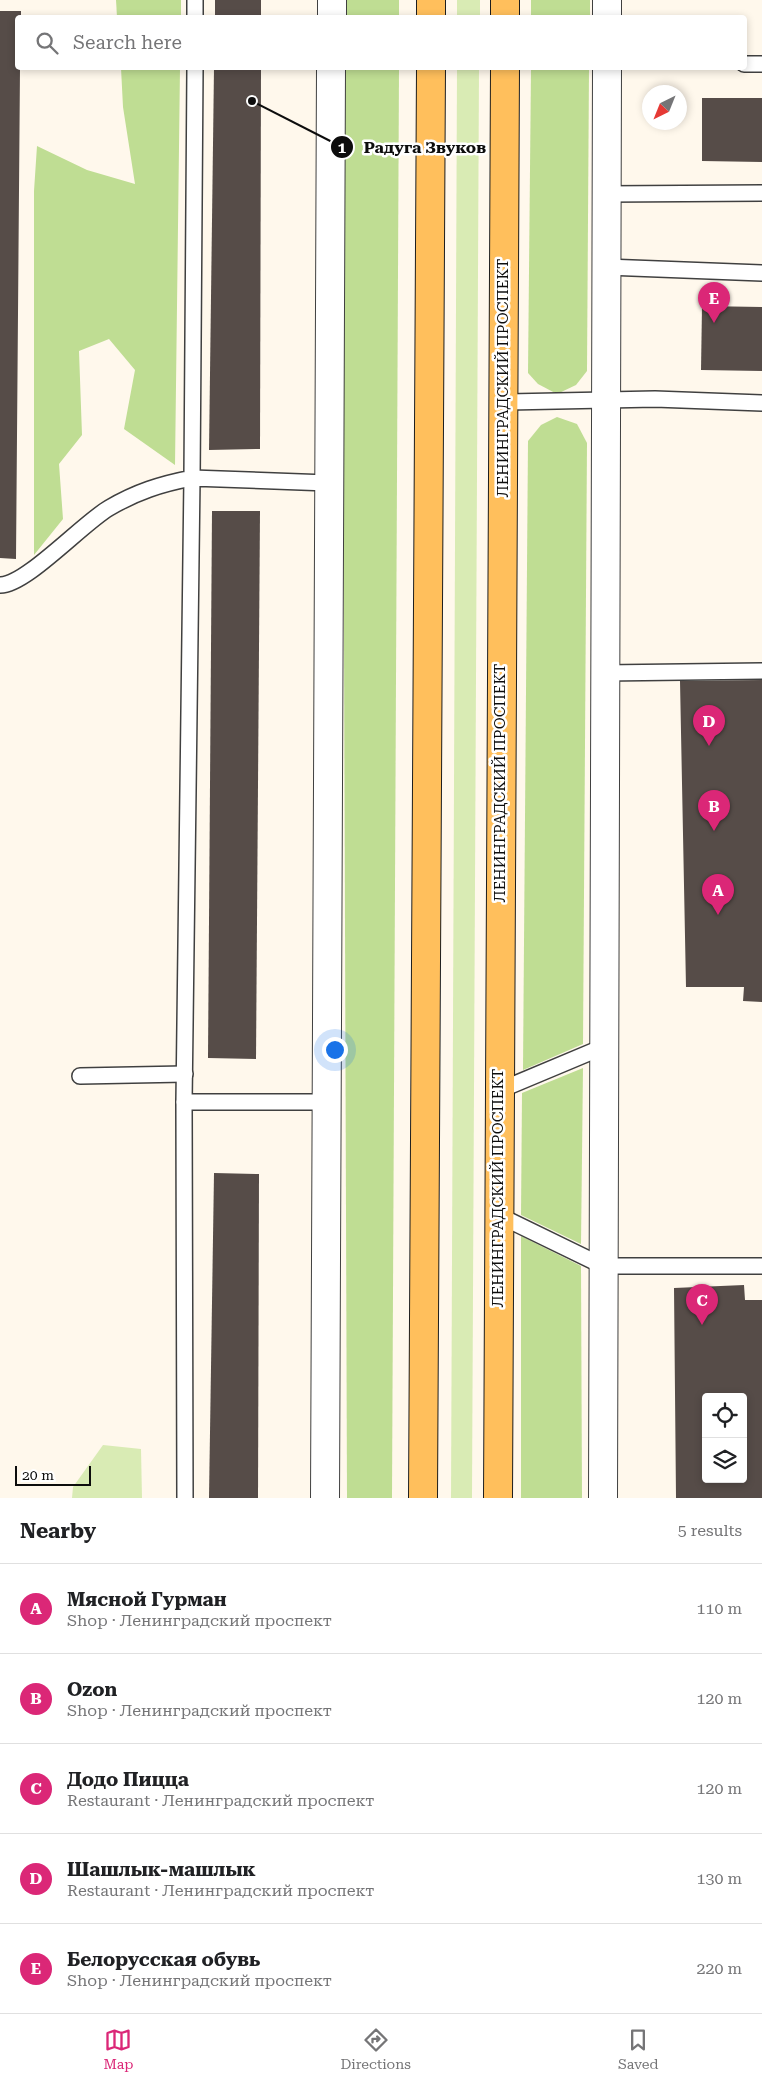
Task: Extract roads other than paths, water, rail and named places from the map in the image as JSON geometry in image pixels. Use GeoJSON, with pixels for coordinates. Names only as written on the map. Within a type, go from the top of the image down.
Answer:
{"type":"FeatureCollection","features":[{"type":"Feature","properties":{"kind":"main road"},"geometry":{"type":"LineString","coordinates":[[431,0],[431,15]]}},
{"type":"Feature","properties":{"kind":"main road"},"geometry":{"type":"LineString","coordinates":[[505,0],[505,15]]}},
{"type":"Feature","properties":{"kind":"main road"},"geometry":{"type":"LineString","coordinates":[[423,1498],[431,70]]}},
{"type":"Feature","properties":{"kind":"main road","name":"ЛЕНИНГРАДСКИЙ ПРОСПЕКТ"},"geometry":{"type":"LineString","coordinates":[[498,1498],[498,1091],[505,70]]}},
{"type":"Feature","properties":{"kind":"street"},"geometry":{"type":"LineString","coordinates":[[332,0],[332,15]]}},
{"type":"Feature","properties":{"kind":"street"},"geometry":{"type":"LineString","coordinates":[[607,0],[607,15]]}},
{"type":"Feature","properties":{"kind":"street"},"geometry":{"type":"LineString","coordinates":[[325,1498],[331,70]]}},
{"type":"Feature","properties":{"kind":"street"},"geometry":{"type":"LineString","coordinates":[[603,1498],[607,70]]}},
{"type":"Feature","properties":{"kind":"lane"},"geometry":{"type":"LineString","coordinates":[[195,0],[195,15]]}},
{"type":"Feature","properties":{"kind":"lane"},"geometry":{"type":"LineString","coordinates":[[747,64],[762,64]]}},
{"type":"Feature","properties":{"kind":"lane"},"geometry":{"type":"LineString","coordinates":[[186,1498],[184,1074],[192,478],[194,70]]}},
{"type":"Feature","properties":{"kind":"lane"},"geometry":{"type":"LineString","coordinates":[[606,194],[762,193]]}},
{"type":"Feature","properties":{"kind":"lane"},"geometry":{"type":"LineString","coordinates":[[606,267],[762,273]]}},
{"type":"Feature","properties":{"kind":"lane"},"geometry":{"type":"LineString","coordinates":[[502,402],[606,399],[762,403]]}},
{"type":"Feature","properties":{"kind":"lane"},"geometry":{"type":"LineString","coordinates":[[0,585],[9,586],[28,573],[75,533],[115,504],[146,488],[192,478],[328,483]]}},
{"type":"Feature","properties":{"kind":"lane"},"geometry":{"type":"LineString","coordinates":[[604,672],[762,671]]}},
{"type":"Feature","properties":{"kind":"lane"},"geometry":{"type":"LineString","coordinates":[[498,1091],[603,1047]]}},
{"type":"Feature","properties":{"kind":"lane"},"geometry":{"type":"LineString","coordinates":[[80,1076],[184,1074]]}},
{"type":"Feature","properties":{"kind":"lane"},"geometry":{"type":"LineString","coordinates":[[184,1102],[326,1102]]}},
{"type":"Feature","properties":{"kind":"lane"},"geometry":{"type":"LineString","coordinates":[[498,1215],[604,1266],[762,1266]]}},
{"type":"Feature","properties":{"kind":"place","name":"Радуга Звуков"},"geometry":{"type":"Point","coordinates":[252,101]}},
{"type":"Feature","properties":{"kind":"place","name":"Белорусская обувь"},"geometry":{"type":"Point","coordinates":[714,323]}},
{"type":"Feature","properties":{"kind":"place","name":"Шашлык-машлык"},"geometry":{"type":"Point","coordinates":[709,746]}},
{"type":"Feature","properties":{"kind":"place","name":"Ozon"},"geometry":{"type":"Point","coordinates":[714,831]}},
{"type":"Feature","properties":{"kind":"place","name":"Мясной Гурман"},"geometry":{"type":"Point","coordinates":[718,915]}},
{"type":"Feature","properties":{"kind":"place","name":"Додо Пицца"},"geometry":{"type":"Point","coordinates":[702,1325]}}]}
